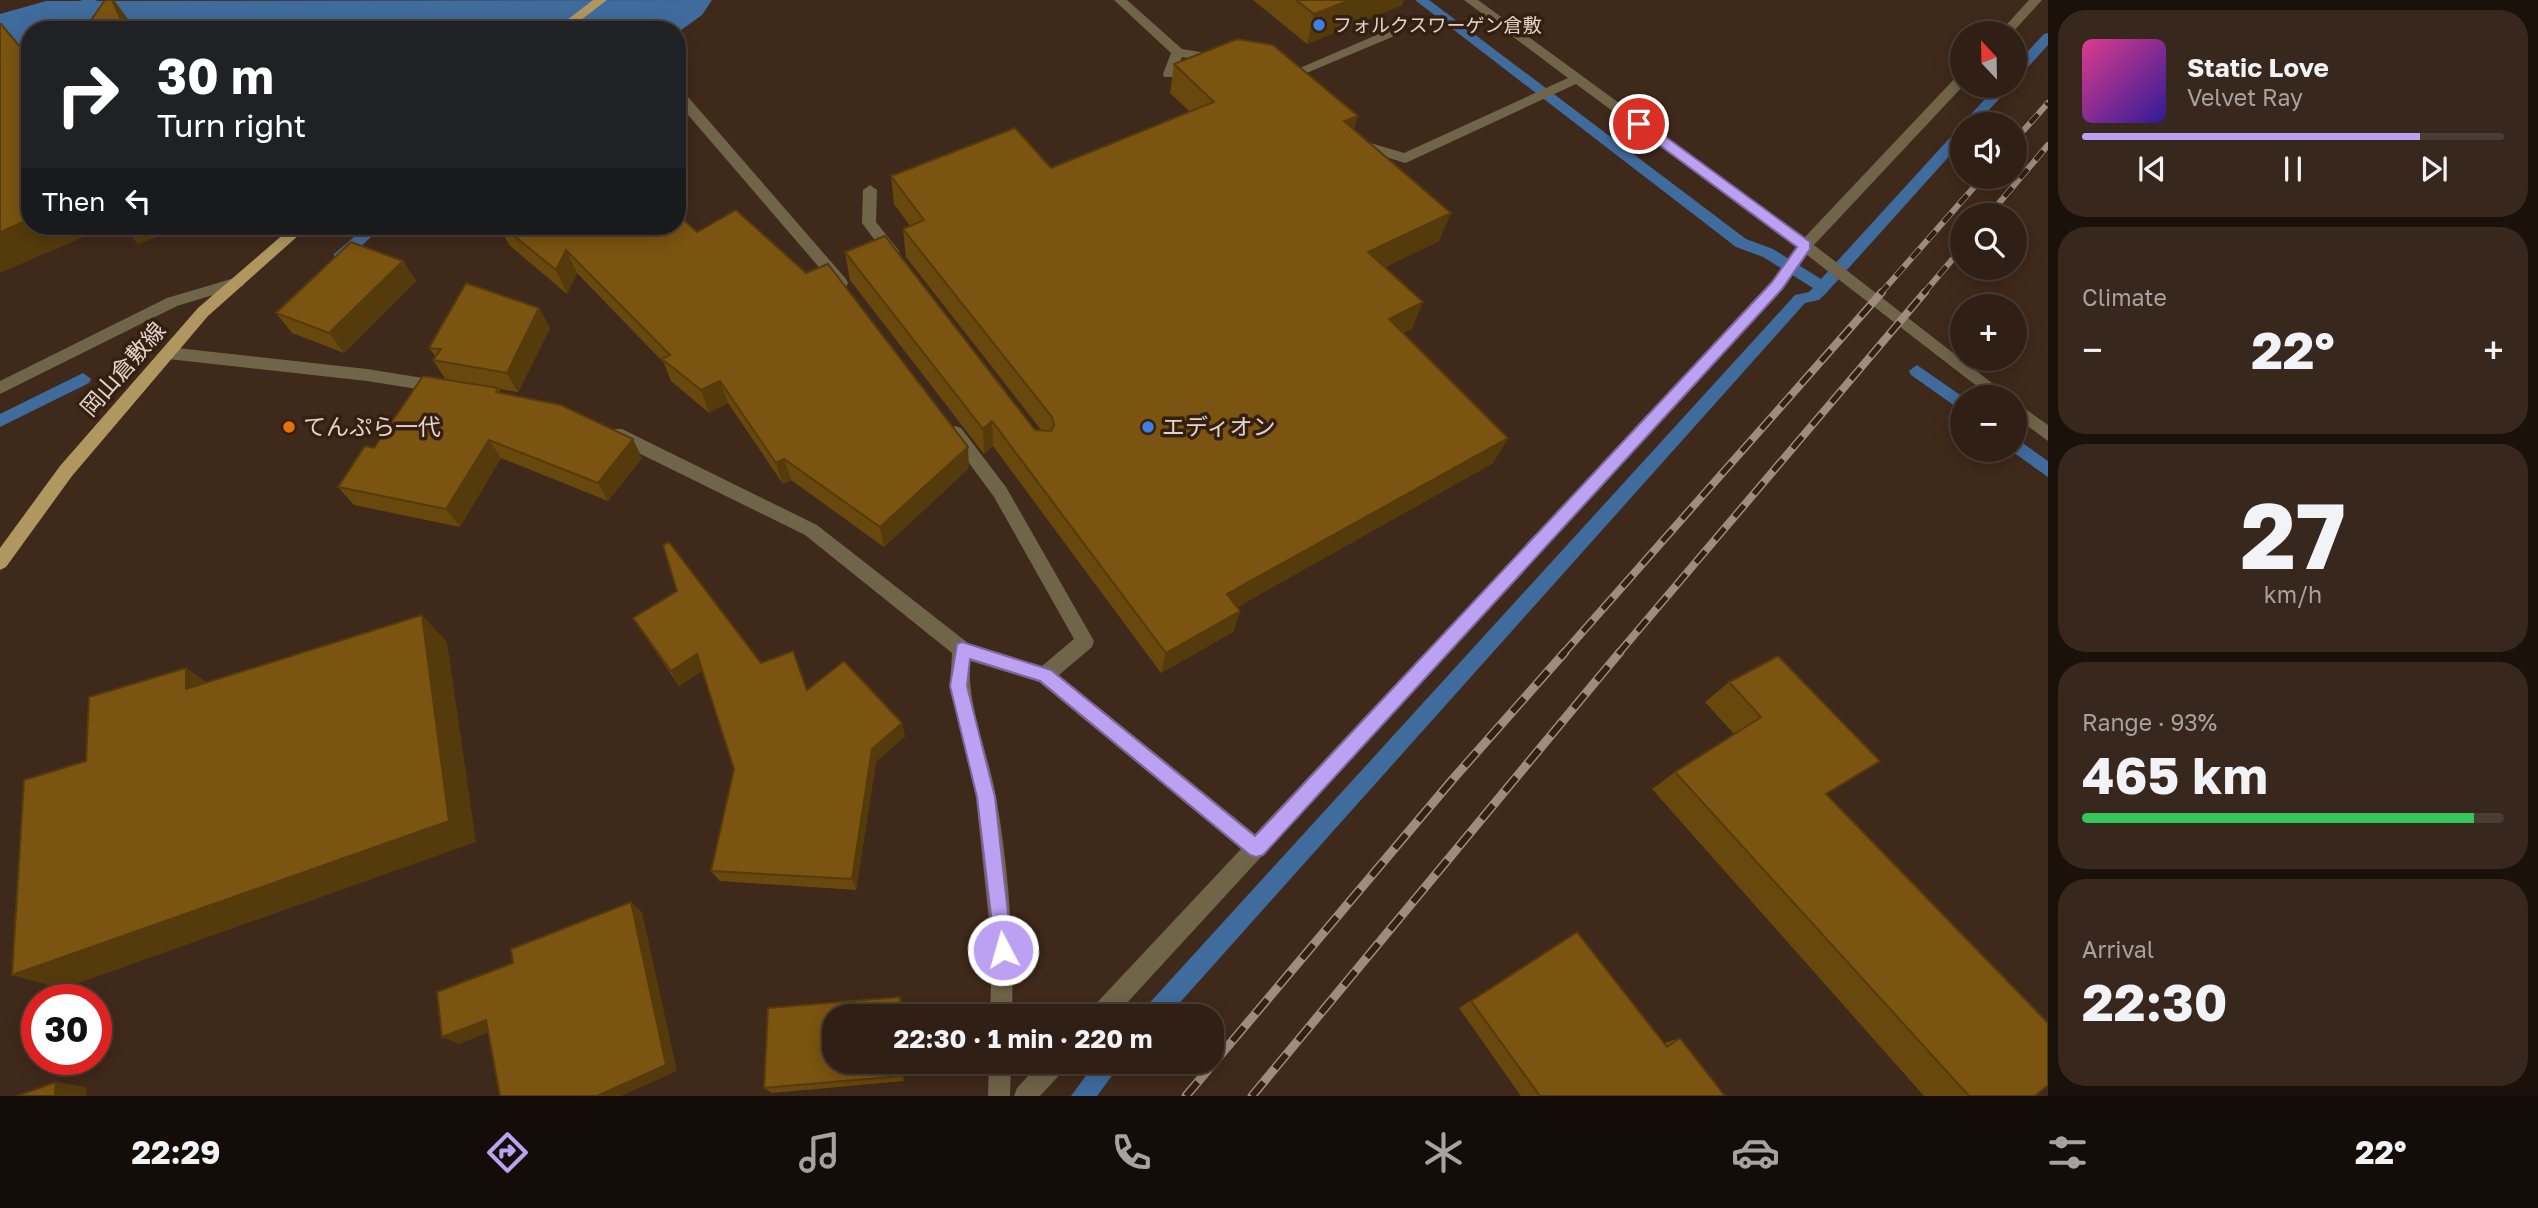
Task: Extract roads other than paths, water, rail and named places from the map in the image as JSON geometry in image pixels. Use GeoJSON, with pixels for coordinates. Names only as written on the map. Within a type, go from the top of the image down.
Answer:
{"type":"FeatureCollection","features":[{"type":"Feature","properties":{"kind":"main road"},"geometry":{"type":"LineString","coordinates":[[572,21],[601,0]]}},
{"type":"Feature","properties":{"kind":"main road","name":"岡山倉敷線"},"geometry":{"type":"LineString","coordinates":[[0,562],[66,471],[203,312],[292,235]]}},
{"type":"Feature","properties":{"kind":"street"},"geometry":{"type":"LineString","coordinates":[[1120,0],[1178,52],[1227,60]]}},
{"type":"Feature","properties":{"kind":"street"},"geometry":{"type":"LineString","coordinates":[[1470,0],[1850,279],[1987,385]]}},
{"type":"Feature","properties":{"kind":"street"},"geometry":{"type":"LineString","coordinates":[[2016,21],[2036,0]]}},
{"type":"Feature","properties":{"kind":"street"},"geometry":{"type":"LineString","coordinates":[[1285,77],[1388,34]]}},
{"type":"Feature","properties":{"kind":"street"},"geometry":{"type":"LineString","coordinates":[[1169,74],[1178,52]]}},
{"type":"Feature","properties":{"kind":"street"},"geometry":{"type":"LineString","coordinates":[[1343,128],[1362,145],[1405,158],[1577,79]]}},
{"type":"Feature","properties":{"kind":"street"},"geometry":{"type":"LineString","coordinates":[[1111,1004],[1784,276],[1805,246],[1950,92]]}},
{"type":"Feature","properties":{"kind":"street"},"geometry":{"type":"LineString","coordinates":[[686,103],[817,252],[850,295]]}},
{"type":"Feature","properties":{"kind":"street"},"geometry":{"type":"LineString","coordinates":[[870,190],[869,223],[902,266]]}},
{"type":"Feature","properties":{"kind":"street"},"geometry":{"type":"LineString","coordinates":[[0,388],[172,302],[239,282]]}},
{"type":"Feature","properties":{"kind":"street"},"geometry":{"type":"LineString","coordinates":[[167,353],[367,375],[458,390]]}},
{"type":"Feature","properties":{"kind":"street"},"geometry":{"type":"LineString","coordinates":[[942,416],[1000,492],[1085,641],[1045,675]]}},
{"type":"Feature","properties":{"kind":"street"},"geometry":{"type":"LineString","coordinates":[[2027,417],[2048,434]]}},
{"type":"Feature","properties":{"kind":"street"},"geometry":{"type":"LineString","coordinates":[[599,425],[811,530],[962,650],[1045,675],[1256,848]]}},
{"type":"Feature","properties":{"kind":"street"},"geometry":{"type":"LineString","coordinates":[[962,650],[959,686],[986,797],[1003,950],[1001,1004]]}},
{"type":"Feature","properties":{"kind":"street"},"geometry":{"type":"LineString","coordinates":[[999,1096],[1000,1074]]}},
{"type":"Feature","properties":{"kind":"street"},"geometry":{"type":"LineString","coordinates":[[1025,1096],[1045,1074]]}},
{"type":"Feature","properties":{"kind":"waterway"},"geometry":{"type":"LineString","coordinates":[[50,21],[91,0]]}},
{"type":"Feature","properties":{"kind":"waterway"},"geometry":{"type":"LineString","coordinates":[[647,21],[676,0]]}},
{"type":"Feature","properties":{"kind":"waterway"},"geometry":{"type":"LineString","coordinates":[[1421,0],[1741,243],[1768,253],[1822,287]]}},
{"type":"Feature","properties":{"kind":"waterway"},"geometry":{"type":"LineString","coordinates":[[129,21],[543,11],[647,21]]}},
{"type":"Feature","properties":{"kind":"waterway"},"geometry":{"type":"LineString","coordinates":[[0,38],[21,31]]}},
{"type":"Feature","properties":{"kind":"waterway"},"geometry":{"type":"LineString","coordinates":[[2027,60],[2048,37]]}},
{"type":"Feature","properties":{"kind":"waterway"},"geometry":{"type":"LineString","coordinates":[[1980,112],[1993,98]]}},
{"type":"Feature","properties":{"kind":"waterway"},"geometry":{"type":"LineString","coordinates":[[1822,287],[1950,146]]}},
{"type":"Feature","properties":{"kind":"waterway"},"geometry":{"type":"LineString","coordinates":[[339,258],[366,235]]}},
{"type":"Feature","properties":{"kind":"waterway"},"geometry":{"type":"LineString","coordinates":[[1164,1004],[1800,299],[1814,296],[1822,287]]}},
{"type":"Feature","properties":{"kind":"waterway"},"geometry":{"type":"LineString","coordinates":[[1917,371],[1950,396]]}},
{"type":"Feature","properties":{"kind":"waterway"},"geometry":{"type":"LineString","coordinates":[[0,421],[83,379]]}},
{"type":"Feature","properties":{"kind":"waterway"},"geometry":{"type":"LineString","coordinates":[[2027,454],[2048,470]]}},
{"type":"Feature","properties":{"kind":"waterway"},"geometry":{"type":"LineString","coordinates":[[1082,1096],[1101,1074]]}},
{"type":"Feature","properties":{"kind":"railway"},"geometry":{"type":"LineString","coordinates":[[2027,126],[2048,103]]}},
{"type":"Feature","properties":{"kind":"railway"},"geometry":{"type":"LineString","coordinates":[[1999,203],[2048,145]]}},
{"type":"Feature","properties":{"kind":"railway"},"geometry":{"type":"LineString","coordinates":[[1880,294],[1972,189]]}},
{"type":"Feature","properties":{"kind":"railway"},"geometry":{"type":"LineString","coordinates":[[1923,294],[1950,262]]}},
{"type":"Feature","properties":{"kind":"railway"},"geometry":{"type":"LineString","coordinates":[[1563,654],[1882,292]]}},
{"type":"Feature","properties":{"kind":"railway"},"geometry":{"type":"LineString","coordinates":[[1618,654],[1925,292]]}},
{"type":"Feature","properties":{"kind":"railway"},"geometry":{"type":"LineString","coordinates":[[1186,1096],[1453,779],[1565,652]]}},
{"type":"Feature","properties":{"kind":"railway"},"geometry":{"type":"LineString","coordinates":[[1252,1096],[1620,652]]}},
{"type":"Feature","properties":{"kind":"place","name":"フォルクスワーゲン倉敷"},"geometry":{"type":"Point","coordinates":[1319,25]}},
{"type":"Feature","properties":{"kind":"place","name":"てんぷら一代"},"geometry":{"type":"Point","coordinates":[289,427]}},
{"type":"Feature","properties":{"kind":"place","name":"エディオン"},"geometry":{"type":"Point","coordinates":[1148,427]}}]}
